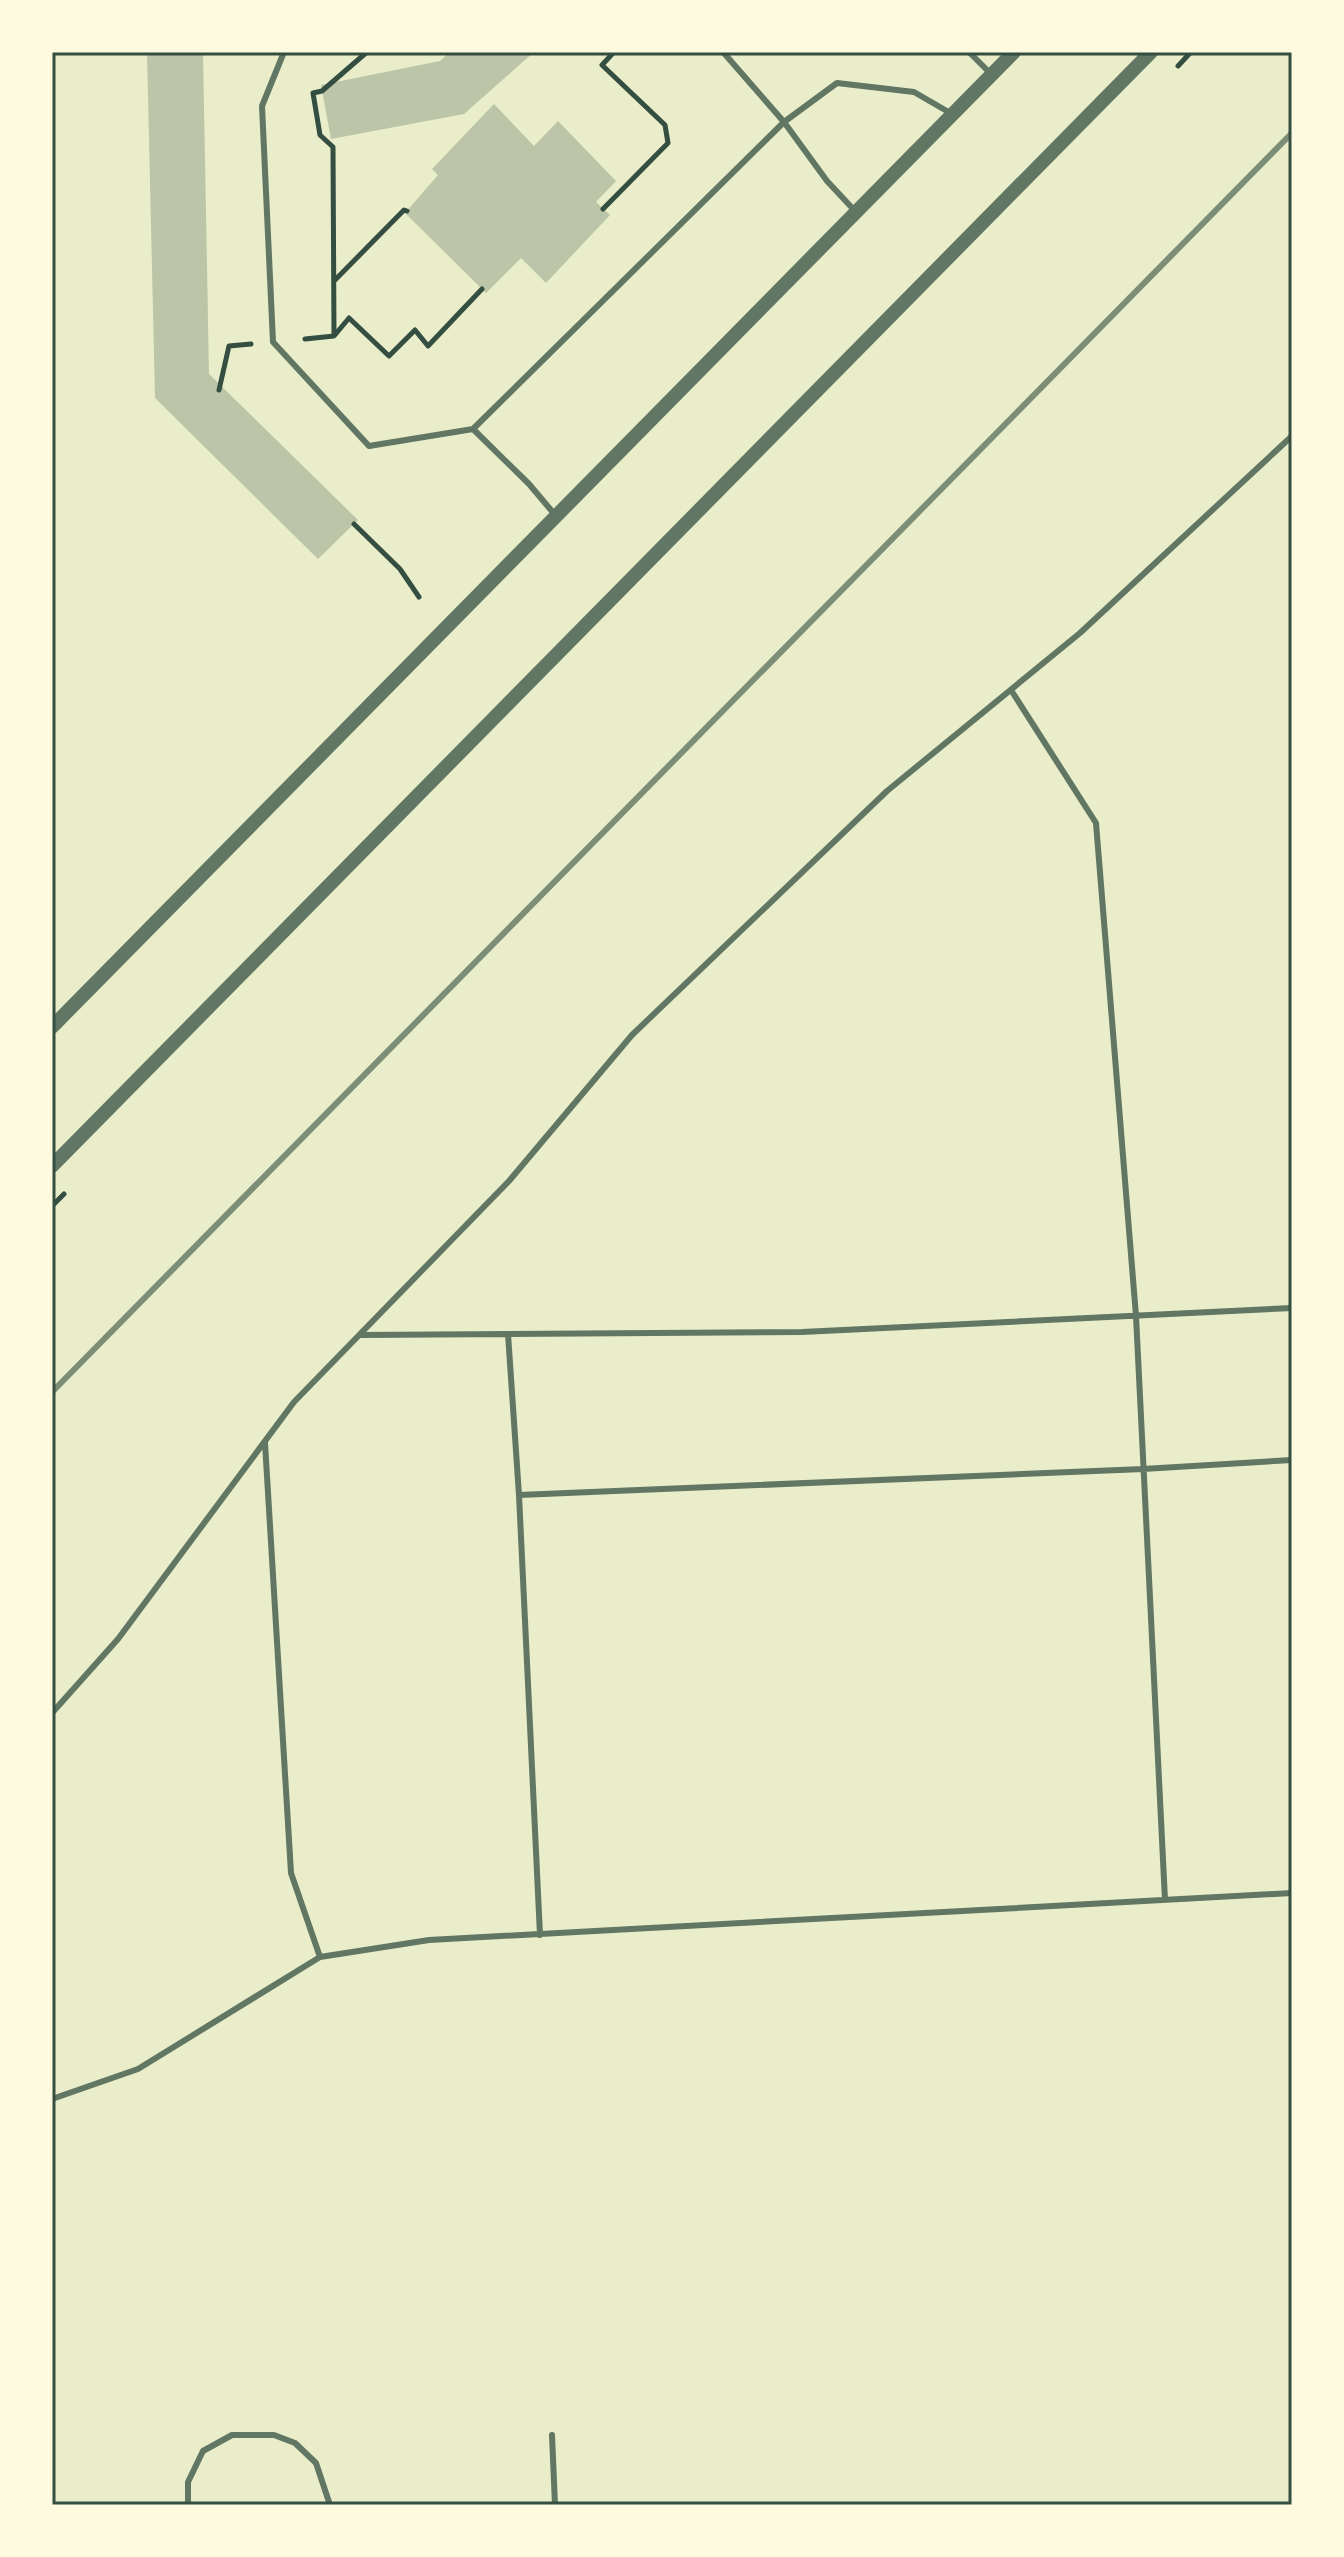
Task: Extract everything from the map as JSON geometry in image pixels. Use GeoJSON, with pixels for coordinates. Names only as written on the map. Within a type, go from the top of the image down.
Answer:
{"type":"FeatureCollection","features":[{"type":"Feature","properties":{"kind":"street"},"geometry":{"type":"LineString","coordinates":[[52,1027],[1014,52]]}},
{"type":"Feature","properties":{"kind":"street"},"geometry":{"type":"LineString","coordinates":[[52,1166],[1151,52]]}},
{"type":"Feature","properties":{"kind":"lane"},"geometry":{"type":"LineString","coordinates":[[284,52],[262,106],[273,342],[369,446],[473,429],[784,122],[837,83],[914,92],[953,114]]}},
{"type":"Feature","properties":{"kind":"lane"},"geometry":{"type":"LineString","coordinates":[[723,52],[855,211]]}},
{"type":"Feature","properties":{"kind":"lane"},"geometry":{"type":"LineString","coordinates":[[969,52],[992,75]]}},
{"type":"Feature","properties":{"kind":"lane"},"geometry":{"type":"LineString","coordinates":[[473,429],[529,484],[556,516]]}},
{"type":"Feature","properties":{"kind":"lane"},"geometry":{"type":"LineString","coordinates":[[52,1713],[118,1639],[294,1402],[509,1181],[632,1035],[887,791],[1080,633],[1292,436]]}},
{"type":"Feature","properties":{"kind":"lane"},"geometry":{"type":"LineString","coordinates":[[1011,690],[1096,823],[1136,1316],[1165,1900]]}},
{"type":"Feature","properties":{"kind":"lane"},"geometry":{"type":"LineString","coordinates":[[359,1335],[802,1332],[1292,1308]]}},
{"type":"Feature","properties":{"kind":"lane"},"geometry":{"type":"LineString","coordinates":[[508,1334],[519,1495],[540,1935]]}},
{"type":"Feature","properties":{"kind":"lane"},"geometry":{"type":"LineString","coordinates":[[265,1442],[291,1873],[320,1957]]}},
{"type":"Feature","properties":{"kind":"lane"},"geometry":{"type":"LineString","coordinates":[[519,1495],[1292,1460]]}},
{"type":"Feature","properties":{"kind":"lane"},"geometry":{"type":"LineString","coordinates":[[52,2099],[138,2069],[320,1957],[429,1940],[1292,1893]]}},
{"type":"Feature","properties":{"kind":"lane"},"geometry":{"type":"LineString","coordinates":[[188,2505],[188,2482],[203,2451],[232,2435],[274,2435],[295,2443],[316,2463],[330,2505]]}},
{"type":"Feature","properties":{"kind":"lane"},"geometry":{"type":"LineString","coordinates":[[552,2435],[555,2505]]}},
{"type":"Feature","properties":{"kind":"path"},"geometry":{"type":"LineString","coordinates":[[334,336],[333,147],[320,135],[313,93],[322,91],[367,52]]}},
{"type":"Feature","properties":{"kind":"path"},"geometry":{"type":"LineString","coordinates":[[603,209],[668,143],[665,125],[602,65],[614,52]]}},
{"type":"Feature","properties":{"kind":"path"},"geometry":{"type":"LineString","coordinates":[[334,281],[404,210],[407,211]]}},
{"type":"Feature","properties":{"kind":"path"},"geometry":{"type":"LineString","coordinates":[[219,390],[229,346],[334,336],[349,318],[389,356],[415,330],[428,346],[482,289]]}},
{"type":"Feature","properties":{"kind":"path"},"geometry":{"type":"LineString","coordinates":[[354,524],[400,569],[419,597]]}},
{"type":"Feature","properties":{"kind":"building"},"geometry":{"type":"Polygon","coordinates":[[[147,52],[203,52],[209,374],[358,520],[318,559],[155,398],[147,52]]]}},
{"type":"Feature","properties":{"kind":"building"},"geometry":{"type":"Polygon","coordinates":[[[450,52],[534,52],[464,114],[331,139],[321,85],[440,61],[450,52]]]}},
{"type":"Feature","properties":{"kind":"building"},"geometry":{"type":"Polygon","coordinates":[[[494,104],[534,146],[558,121],[616,181],[596,202],[610,215],[546,283],[521,258],[486,293],[405,213],[438,175],[432,169],[494,104]]]}},
{"type":"Feature","properties":{"kind":"railway"},"geometry":{"type":"LineString","coordinates":[[52,1392],[1292,133]]}}]}
